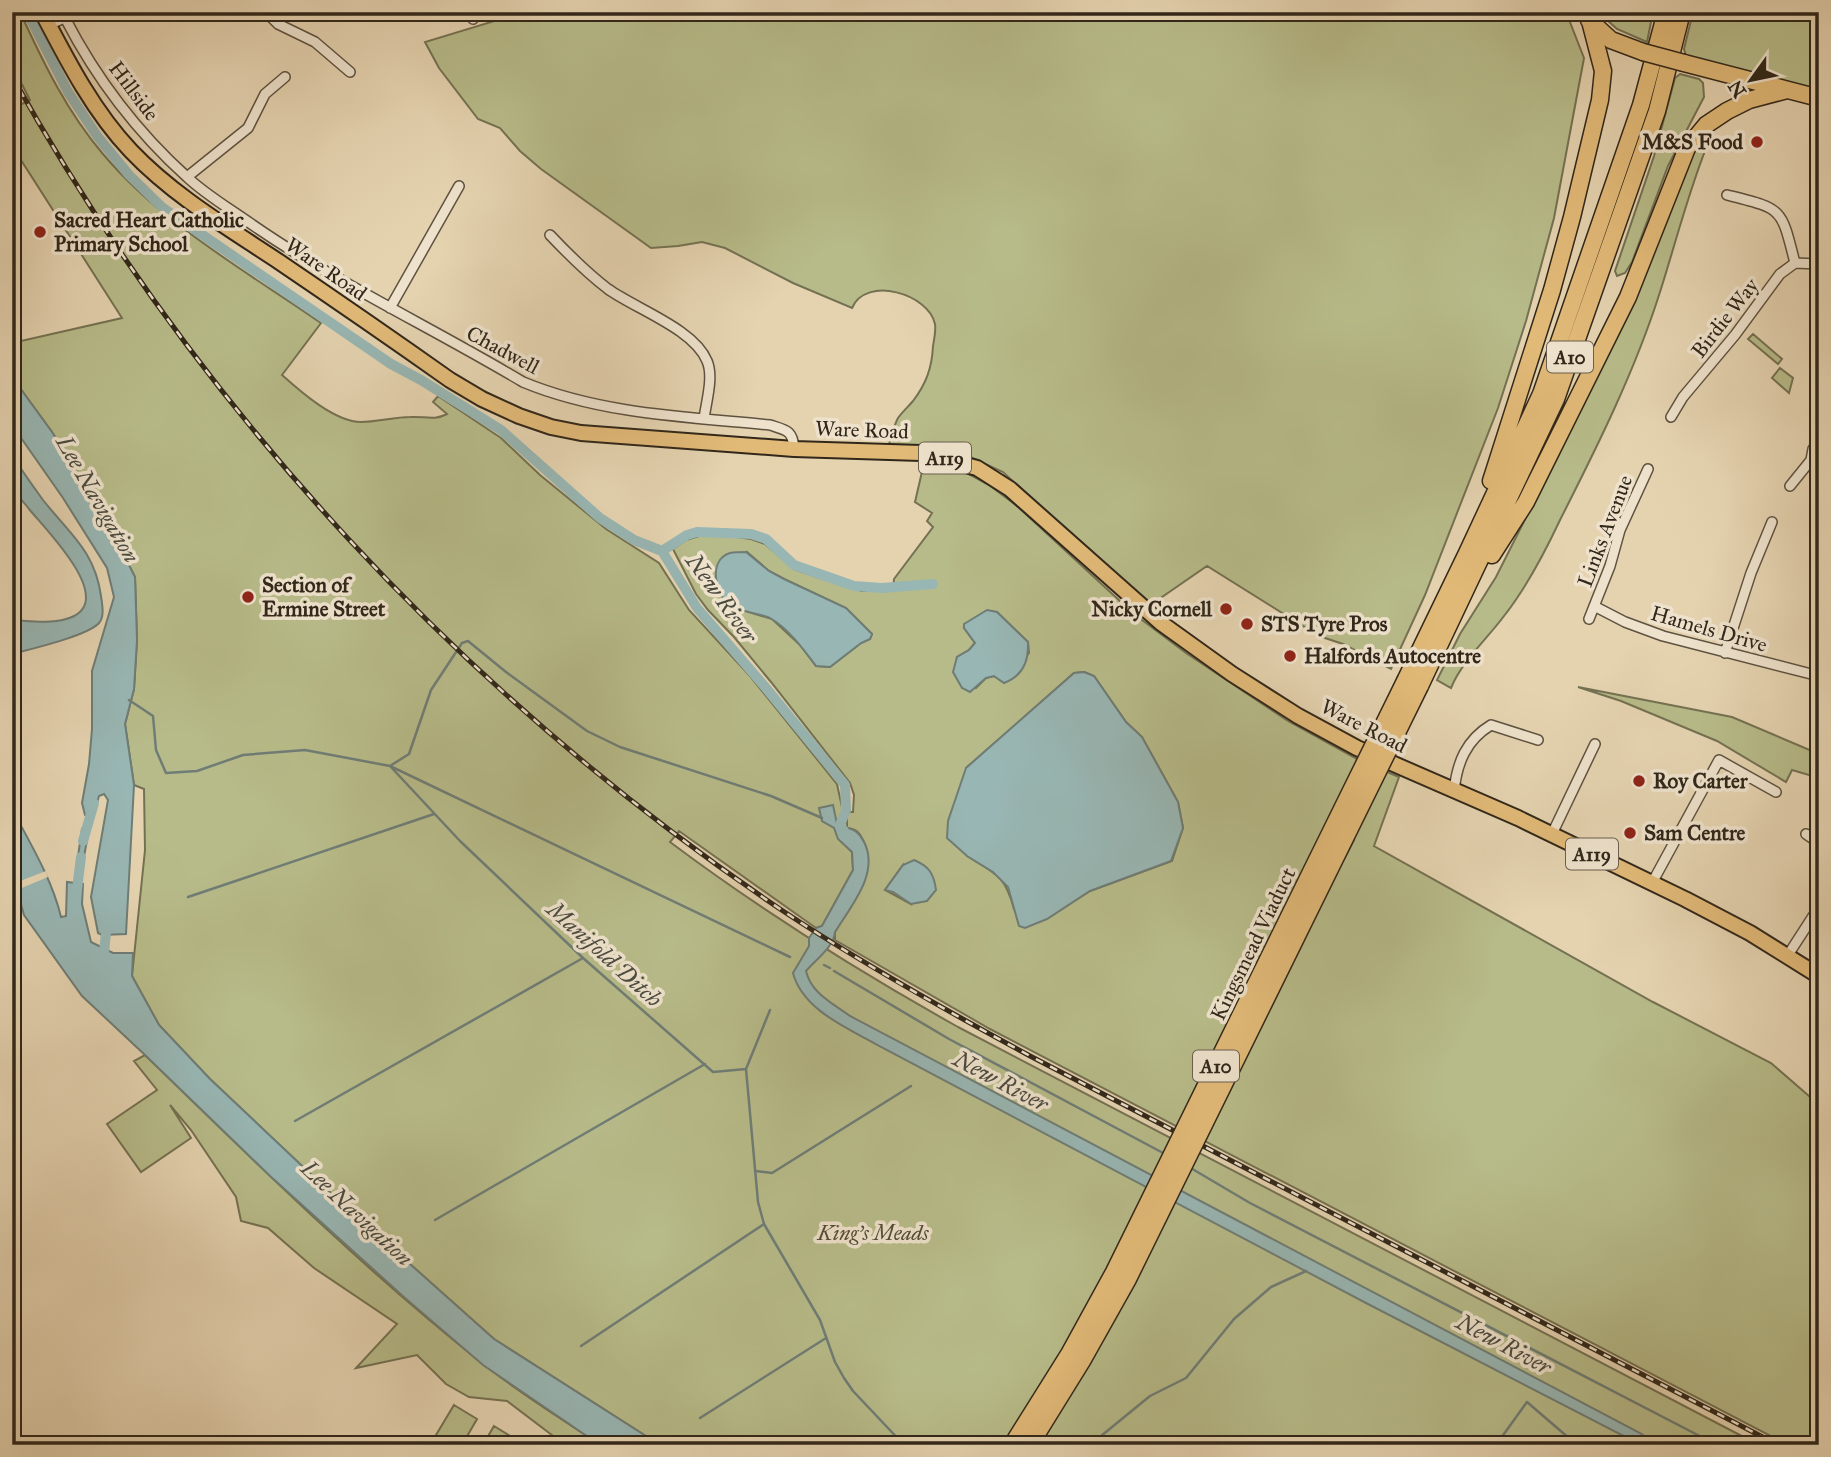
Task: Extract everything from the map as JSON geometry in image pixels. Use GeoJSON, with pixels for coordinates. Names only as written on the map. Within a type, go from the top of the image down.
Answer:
{"type":"FeatureCollection","features":[{"type":"Feature","properties":{"kind":"highway","name":"A10"},"geometry":{"type":"LineString","coordinates":[[1413,683],[1467,553],[1541,394],[1641,105],[1666,12]]}},
{"type":"Feature","properties":{"kind":"highway","name":"A10"},"geometry":{"type":"LineString","coordinates":[[1413,683],[1458,610],[1556,399],[1657,111],[1682,12]]}},
{"type":"Feature","properties":{"kind":"highway"},"geometry":{"type":"LineString","coordinates":[[1467,553],[1552,290],[1573,217],[1600,100],[1603,71],[1588,17]]}},
{"type":"Feature","properties":{"kind":"highway"},"geometry":{"type":"LineString","coordinates":[[1588,17],[1611,40],[1643,52],[1819,98]]}},
{"type":"Feature","properties":{"kind":"highway"},"geometry":{"type":"LineString","coordinates":[[1458,610],[1526,502],[1628,297],[1687,148],[1706,125],[1727,111],[1749,100],[1787,90]]}},
{"type":"Feature","properties":{"kind":"highway","name":"Kingsmead Viaduct"},"geometry":{"type":"LineString","coordinates":[[1012,1445],[1069,1354],[1120,1260],[1413,683]]}},
{"type":"Feature","properties":{"kind":"highway","name":"Kingsmead Viaduct"},"geometry":{"type":"LineString","coordinates":[[1030,1445],[1082,1361],[1134,1267],[1413,683]]}},
{"type":"Feature","properties":{"kind":"main road","name":"Ware Road"},"geometry":{"type":"LineString","coordinates":[[46,19],[92,100],[129,149],[150,170],[199,209],[482,399],[534,421],[581,433],[794,449],[921,453],[977,468],[1010,489],[1136,602],[1232,674],[1298,716],[1357,748],[1552,834],[1719,916],[1819,976]]}},
{"type":"Feature","properties":{"kind":"street"},"geometry":{"type":"LineString","coordinates":[[46,19],[65,18],[77,12]]}},
{"type":"Feature","properties":{"kind":"street"},"geometry":{"type":"LineString","coordinates":[[266,12],[278,24],[315,42],[350,72]]}},
{"type":"Feature","properties":{"kind":"street","name":"Hillside"},"geometry":{"type":"LineString","coordinates":[[65,18],[121,107],[146,137],[187,177],[217,201]]}},
{"type":"Feature","properties":{"kind":"street"},"geometry":{"type":"LineString","coordinates":[[187,177],[248,128],[265,94],[285,77]]}},
{"type":"Feature","properties":{"kind":"street"},"geometry":{"type":"LineString","coordinates":[[390,307],[459,186]]}},
{"type":"Feature","properties":{"kind":"street"},"geometry":{"type":"LineString","coordinates":[[1727,195],[1765,204],[1776,211],[1782,219],[1795,263],[1819,264]]}},
{"type":"Feature","properties":{"kind":"street","name":"Chadwell"},"geometry":{"type":"LineString","coordinates":[[217,201],[300,257],[523,382],[544,391],[641,412],[770,425],[786,430],[793,438],[794,449]]}},
{"type":"Feature","properties":{"kind":"street"},"geometry":{"type":"LineString","coordinates":[[550,234],[604,286],[685,335],[703,353],[708,363],[709,375],[704,419]]}},
{"type":"Feature","properties":{"kind":"street","name":"Birdie Way"},"geometry":{"type":"LineString","coordinates":[[1671,416],[1780,274],[1795,263]]}},
{"type":"Feature","properties":{"kind":"street"},"geometry":{"type":"LineString","coordinates":[[1790,486],[1811,460],[1813,449],[1819,440]]}},
{"type":"Feature","properties":{"kind":"street","name":"Links Avenue"},"geometry":{"type":"LineString","coordinates":[[1589,619],[1610,566],[1620,530],[1648,469]]}},
{"type":"Feature","properties":{"kind":"street"},"geometry":{"type":"LineString","coordinates":[[1725,653],[1751,573],[1772,522]]}},
{"type":"Feature","properties":{"kind":"street","name":"Hamels Drive"},"geometry":{"type":"LineString","coordinates":[[1594,606],[1625,622],[1663,636],[1819,676]]}},
{"type":"Feature","properties":{"kind":"street"},"geometry":{"type":"LineString","coordinates":[[1454,791],[1461,758],[1482,730],[1491,725],[1538,740]]}},
{"type":"Feature","properties":{"kind":"street"},"geometry":{"type":"LineString","coordinates":[[1552,834],[1595,744]]}},
{"type":"Feature","properties":{"kind":"street"},"geometry":{"type":"LineString","coordinates":[[1652,883],[1719,760],[1776,792]]}},
{"type":"Feature","properties":{"kind":"street"},"geometry":{"type":"LineString","coordinates":[[1806,834],[1819,843]]}},
{"type":"Feature","properties":{"kind":"street"},"geometry":{"type":"LineString","coordinates":[[12,900],[15,932],[12,940]]}},
{"type":"Feature","properties":{"kind":"street"},"geometry":{"type":"LineString","coordinates":[[1788,956],[1819,907]]}},
{"type":"Feature","properties":{"kind":"green space","name":"King's Meads"},"geometry":{"type":"Polygon","coordinates":[[[12,12],[20,12],[47,68],[78,121],[126,179],[178,225],[321,323],[282,375],[299,390],[330,412],[351,421],[361,422],[442,416],[447,414],[433,402],[438,396],[501,438],[540,475],[606,529],[659,563],[689,610],[750,676],[837,784],[843,812],[839,818],[839,839],[852,852],[853,870],[822,926],[816,928],[679,831],[670,842],[811,939],[958,1027],[1759,1445],[660,1445],[494,1339],[336,1198],[210,1079],[159,1025],[132,976],[145,850],[144,789],[134,785],[125,724],[134,689],[137,640],[135,577],[103,514],[52,432],[12,377],[12,343],[122,318],[12,146],[12,94],[18,106],[30,100],[12,65],[12,12]]]}},
{"type":"Feature","properties":{"kind":"green space"},"geometry":{"type":"Polygon","coordinates":[[[524,12],[1566,12],[1584,58],[1554,218],[1526,321],[1498,408],[1425,595],[1391,669],[1343,644],[1319,636],[1207,566],[1149,606],[1003,472],[968,456],[919,446],[889,444],[898,418],[918,395],[930,369],[935,324],[930,313],[910,297],[883,291],[870,292],[859,298],[852,308],[793,283],[725,248],[702,242],[651,248],[541,169],[520,151],[500,128],[478,119],[439,68],[425,42],[524,12]]]}},
{"type":"Feature","properties":{"kind":"green space"},"geometry":{"type":"Polygon","coordinates":[[[1598,12],[1653,12],[1647,42],[1617,29],[1598,12]]]}},
{"type":"Feature","properties":{"kind":"green space"},"geometry":{"type":"Polygon","coordinates":[[[1693,12],[1819,12],[1819,91],[1686,56],[1684,49],[1693,12]]]}},
{"type":"Feature","properties":{"kind":"green space"},"geometry":{"type":"Polygon","coordinates":[[[1680,74],[1699,79],[1703,83],[1704,97],[1668,166],[1632,262],[1625,273],[1617,276],[1615,271],[1654,156],[1675,78],[1680,74]]]}},
{"type":"Feature","properties":{"kind":"green space"},"geometry":{"type":"Polygon","coordinates":[[[1696,149],[1705,151],[1650,321],[1588,465],[1535,570],[1497,625],[1468,659],[1451,688],[1437,680],[1460,634],[1496,577],[1567,436],[1680,176],[1696,149]]]}},
{"type":"Feature","properties":{"kind":"green space"},"geometry":{"type":"Polygon","coordinates":[[[1753,334],[1782,359],[1778,364],[1748,339],[1753,334]]]}},
{"type":"Feature","properties":{"kind":"green space"},"geometry":{"type":"Polygon","coordinates":[[[1780,368],[1793,378],[1789,393],[1772,378],[1780,368]]]}},
{"type":"Feature","properties":{"kind":"green space"},"geometry":{"type":"Polygon","coordinates":[[[924,463],[967,473],[989,485],[1017,506],[1134,614],[1186,653],[1288,721],[1359,760],[1399,777],[1374,846],[1653,1002],[1771,1063],[1817,1103],[1819,1445],[1788,1445],[990,1029],[835,940],[835,932],[861,888],[868,864],[862,837],[855,830],[847,828],[847,812],[853,812],[854,795],[850,783],[771,682],[708,610],[696,594],[673,549],[686,540],[699,536],[722,535],[751,539],[765,544],[794,569],[862,591],[893,590],[894,579],[933,527],[927,521],[932,513],[915,502],[924,463]],[[747,552],[729,606],[772,619],[800,645],[816,666],[830,667],[870,639],[872,634],[846,608],[769,571],[747,552]],[[997,612],[964,628],[975,643],[957,657],[976,688],[986,678],[994,676],[1004,683],[1029,653],[1028,642],[997,612]],[[1084,672],[1074,673],[966,768],[967,856],[998,876],[1007,889],[1014,909],[1047,918],[1090,891],[1172,861],[1183,828],[1178,802],[1142,737],[1126,722],[1094,676],[1084,672]],[[1325,830],[1317,846],[1342,863],[1354,840],[1325,830]],[[903,865],[885,890],[911,904],[903,865]]]}},
{"type":"Feature","properties":{"kind":"green space"},"geometry":{"type":"Polygon","coordinates":[[[1578,687],[1732,717],[1819,754],[1819,778],[1792,770],[1786,782],[1717,741],[1621,701],[1578,687]]]}},
{"type":"Feature","properties":{"kind":"green space"},"geometry":{"type":"Polygon","coordinates":[[[145,1055],[310,1214],[394,1290],[496,1374],[600,1445],[565,1445],[507,1401],[469,1397],[446,1384],[417,1355],[356,1368],[397,1324],[314,1268],[268,1228],[241,1221],[236,1197],[191,1130],[170,1105],[191,1138],[141,1172],[107,1124],[157,1090],[134,1061],[145,1055]]]}},
{"type":"Feature","properties":{"kind":"green space"},"geometry":{"type":"Polygon","coordinates":[[[454,1405],[477,1419],[462,1445],[430,1445],[454,1405]]]}},
{"type":"Feature","properties":{"kind":"green space"},"geometry":{"type":"Polygon","coordinates":[[[494,1426],[525,1445],[483,1445],[494,1426]]]}},
{"type":"Feature","properties":{"kind":"water"},"geometry":{"type":"Polygon","coordinates":[[[12,377],[52,432],[103,514],[135,577],[137,640],[134,689],[125,724],[134,785],[126,934],[98,933],[91,897],[108,800],[104,794],[99,796],[93,817],[85,815],[82,803],[92,729],[92,671],[114,597],[107,568],[12,425],[12,377]]]}},
{"type":"Feature","properties":{"kind":"water"},"geometry":{"type":"Polygon","coordinates":[[[12,455],[43,500],[87,555],[98,580],[103,610],[99,623],[83,633],[12,654],[12,620],[60,621],[81,611],[86,599],[83,583],[75,567],[13,488],[12,455]]]}},
{"type":"Feature","properties":{"kind":"water"},"geometry":{"type":"Polygon","coordinates":[[[746,552],[769,571],[846,608],[872,634],[870,639],[830,667],[816,666],[777,622],[732,606],[723,599],[716,577],[719,562],[730,553],[746,552]]]}},
{"type":"Feature","properties":{"kind":"water"},"geometry":{"type":"Polygon","coordinates":[[[987,610],[997,612],[1028,642],[1027,655],[1020,672],[1011,680],[1004,683],[994,676],[986,678],[970,692],[962,688],[953,672],[957,657],[975,643],[964,624],[987,610]]]}},
{"type":"Feature","properties":{"kind":"water"},"geometry":{"type":"Polygon","coordinates":[[[1084,672],[1094,676],[1126,722],[1142,737],[1178,802],[1183,828],[1171,861],[1090,891],[1047,919],[1025,928],[1019,926],[1008,887],[993,872],[967,856],[947,838],[948,821],[966,768],[1074,673],[1084,672]]]}},
{"type":"Feature","properties":{"kind":"water"},"geometry":{"type":"Polygon","coordinates":[[[833,805],[837,824],[839,818],[844,819],[843,827],[855,831],[862,838],[868,854],[868,865],[862,889],[831,943],[806,971],[812,985],[829,1002],[850,1016],[1640,1433],[1658,1445],[1641,1445],[1366,1303],[881,1047],[842,1026],[817,1008],[798,986],[793,973],[809,946],[809,938],[816,928],[822,926],[853,870],[852,852],[838,839],[834,828],[822,821],[819,808],[833,805]]]}},
{"type":"Feature","properties":{"kind":"water"},"geometry":{"type":"Polygon","coordinates":[[[12,809],[46,875],[61,917],[66,916],[67,882],[83,884],[82,904],[91,942],[113,953],[133,953],[132,976],[159,1025],[210,1079],[336,1198],[494,1339],[660,1445],[600,1445],[483,1365],[269,1175],[82,996],[24,915],[12,872],[12,809]]]}},
{"type":"Feature","properties":{"kind":"water"},"geometry":{"type":"Polygon","coordinates":[[[82,829],[89,830],[81,872],[76,870],[82,829]]]}},
{"type":"Feature","properties":{"kind":"water"},"geometry":{"type":"Polygon","coordinates":[[[914,860],[930,871],[936,890],[927,901],[911,904],[885,890],[903,865],[914,860]]]}},
{"type":"Feature","properties":{"kind":"pier"},"geometry":{"type":"Polygon","coordinates":[[[46,871],[48,877],[17,890],[15,883],[46,871]]]}},
{"type":"Feature","properties":{"kind":"waterway","name":"New River"},"geometry":{"type":"LineString","coordinates":[[27,12],[68,92],[97,136],[129,175],[163,208],[391,364],[501,430],[600,518],[634,540],[662,551],[697,608],[845,785],[846,810],[840,825],[844,831]]}},
{"type":"Feature","properties":{"kind":"waterway","name":"New River"},"geometry":{"type":"LineString","coordinates":[[662,551],[687,535],[697,532],[751,534],[766,539],[794,565],[854,586],[882,588],[933,584]]}},
{"type":"Feature","properties":{"kind":"waterway"},"geometry":{"type":"LineString","coordinates":[[390,766],[409,754],[431,690],[462,643],[468,641],[587,731],[620,747],[771,796],[822,818]]}},
{"type":"Feature","properties":{"kind":"waterway"},"geometry":{"type":"LineString","coordinates":[[129,700],[153,716],[156,750],[166,773],[197,771],[243,755],[305,750],[390,766],[790,957]]}},
{"type":"Feature","properties":{"kind":"waterway","name":"Manifold Ditch"},"geometry":{"type":"LineString","coordinates":[[390,766],[460,841],[583,958],[713,1072],[746,1069],[758,1202],[764,1224],[820,1320],[835,1362],[844,1378],[904,1445]]}},
{"type":"Feature","properties":{"kind":"waterway","name":"Lee Navigation"},"geometry":{"type":"LineString","coordinates":[[83,841],[94,803]]}},
{"type":"Feature","properties":{"kind":"waterway"},"geometry":{"type":"LineString","coordinates":[[188,897],[434,814]]}},
{"type":"Feature","properties":{"kind":"waterway","name":"Lee Navigation"},"geometry":{"type":"LineString","coordinates":[[76,897],[81,857]]}},
{"type":"Feature","properties":{"kind":"waterway","name":"Lee Navigation"},"geometry":{"type":"LineString","coordinates":[[103,962],[107,923]]}},
{"type":"Feature","properties":{"kind":"waterway"},"geometry":{"type":"LineString","coordinates":[[295,1121],[583,958]]}},
{"type":"Feature","properties":{"kind":"waterway"},"geometry":{"type":"LineString","coordinates":[[824,965],[830,968]]}},
{"type":"Feature","properties":{"kind":"waterway"},"geometry":{"type":"LineString","coordinates":[[834,971],[949,1039],[1165,1154]]}},
{"type":"Feature","properties":{"kind":"waterway"},"geometry":{"type":"LineString","coordinates":[[746,1069],[770,1010]]}},
{"type":"Feature","properties":{"kind":"waterway"},"geometry":{"type":"LineString","coordinates":[[435,1220],[705,1064]]}},
{"type":"Feature","properties":{"kind":"waterway"},"geometry":{"type":"LineString","coordinates":[[755,1171],[772,1173],[911,1086]]}},
{"type":"Feature","properties":{"kind":"waterway"},"geometry":{"type":"LineString","coordinates":[[1189,1167],[1250,1203],[1717,1445]]}},
{"type":"Feature","properties":{"kind":"waterway"},"geometry":{"type":"LineString","coordinates":[[581,1346],[764,1224]]}},
{"type":"Feature","properties":{"kind":"waterway"},"geometry":{"type":"LineString","coordinates":[[1090,1445],[1150,1396],[1186,1378],[1234,1319],[1271,1287],[1306,1271]]}},
{"type":"Feature","properties":{"kind":"waterway"},"geometry":{"type":"LineString","coordinates":[[700,1418],[826,1338]]}},
{"type":"Feature","properties":{"kind":"waterway"},"geometry":{"type":"LineString","coordinates":[[1496,1445],[1527,1402],[1577,1445]]}},
{"type":"Feature","properties":{"kind":"railway"},"geometry":{"type":"LineString","coordinates":[[12,76],[86,199],[167,318],[254,431],[348,539],[449,641],[555,737],[666,827],[813,931],[968,1022],[1778,1445]]}},
{"type":"Feature","properties":{"kind":"place","name":"M&S Food"},"geometry":{"type":"Point","coordinates":[1757,142]}},
{"type":"Feature","properties":{"kind":"place","name":"Sacred Heart Catholic Primary School"},"geometry":{"type":"Point","coordinates":[40,232]}},
{"type":"Feature","properties":{"kind":"place","name":"Section of Ermine Street"},"geometry":{"type":"Point","coordinates":[248,597]}},
{"type":"Feature","properties":{"kind":"place","name":"Nicky Cornell"},"geometry":{"type":"Point","coordinates":[1226,609]}},
{"type":"Feature","properties":{"kind":"place","name":"STS Tyre Pros"},"geometry":{"type":"Point","coordinates":[1247,624]}},
{"type":"Feature","properties":{"kind":"place","name":"Halfords Autocentre"},"geometry":{"type":"Point","coordinates":[1290,656]}},
{"type":"Feature","properties":{"kind":"place","name":"Roy Carter"},"geometry":{"type":"Point","coordinates":[1639,781]}},
{"type":"Feature","properties":{"kind":"place","name":"Sam Centre"},"geometry":{"type":"Point","coordinates":[1630,833]}}]}
